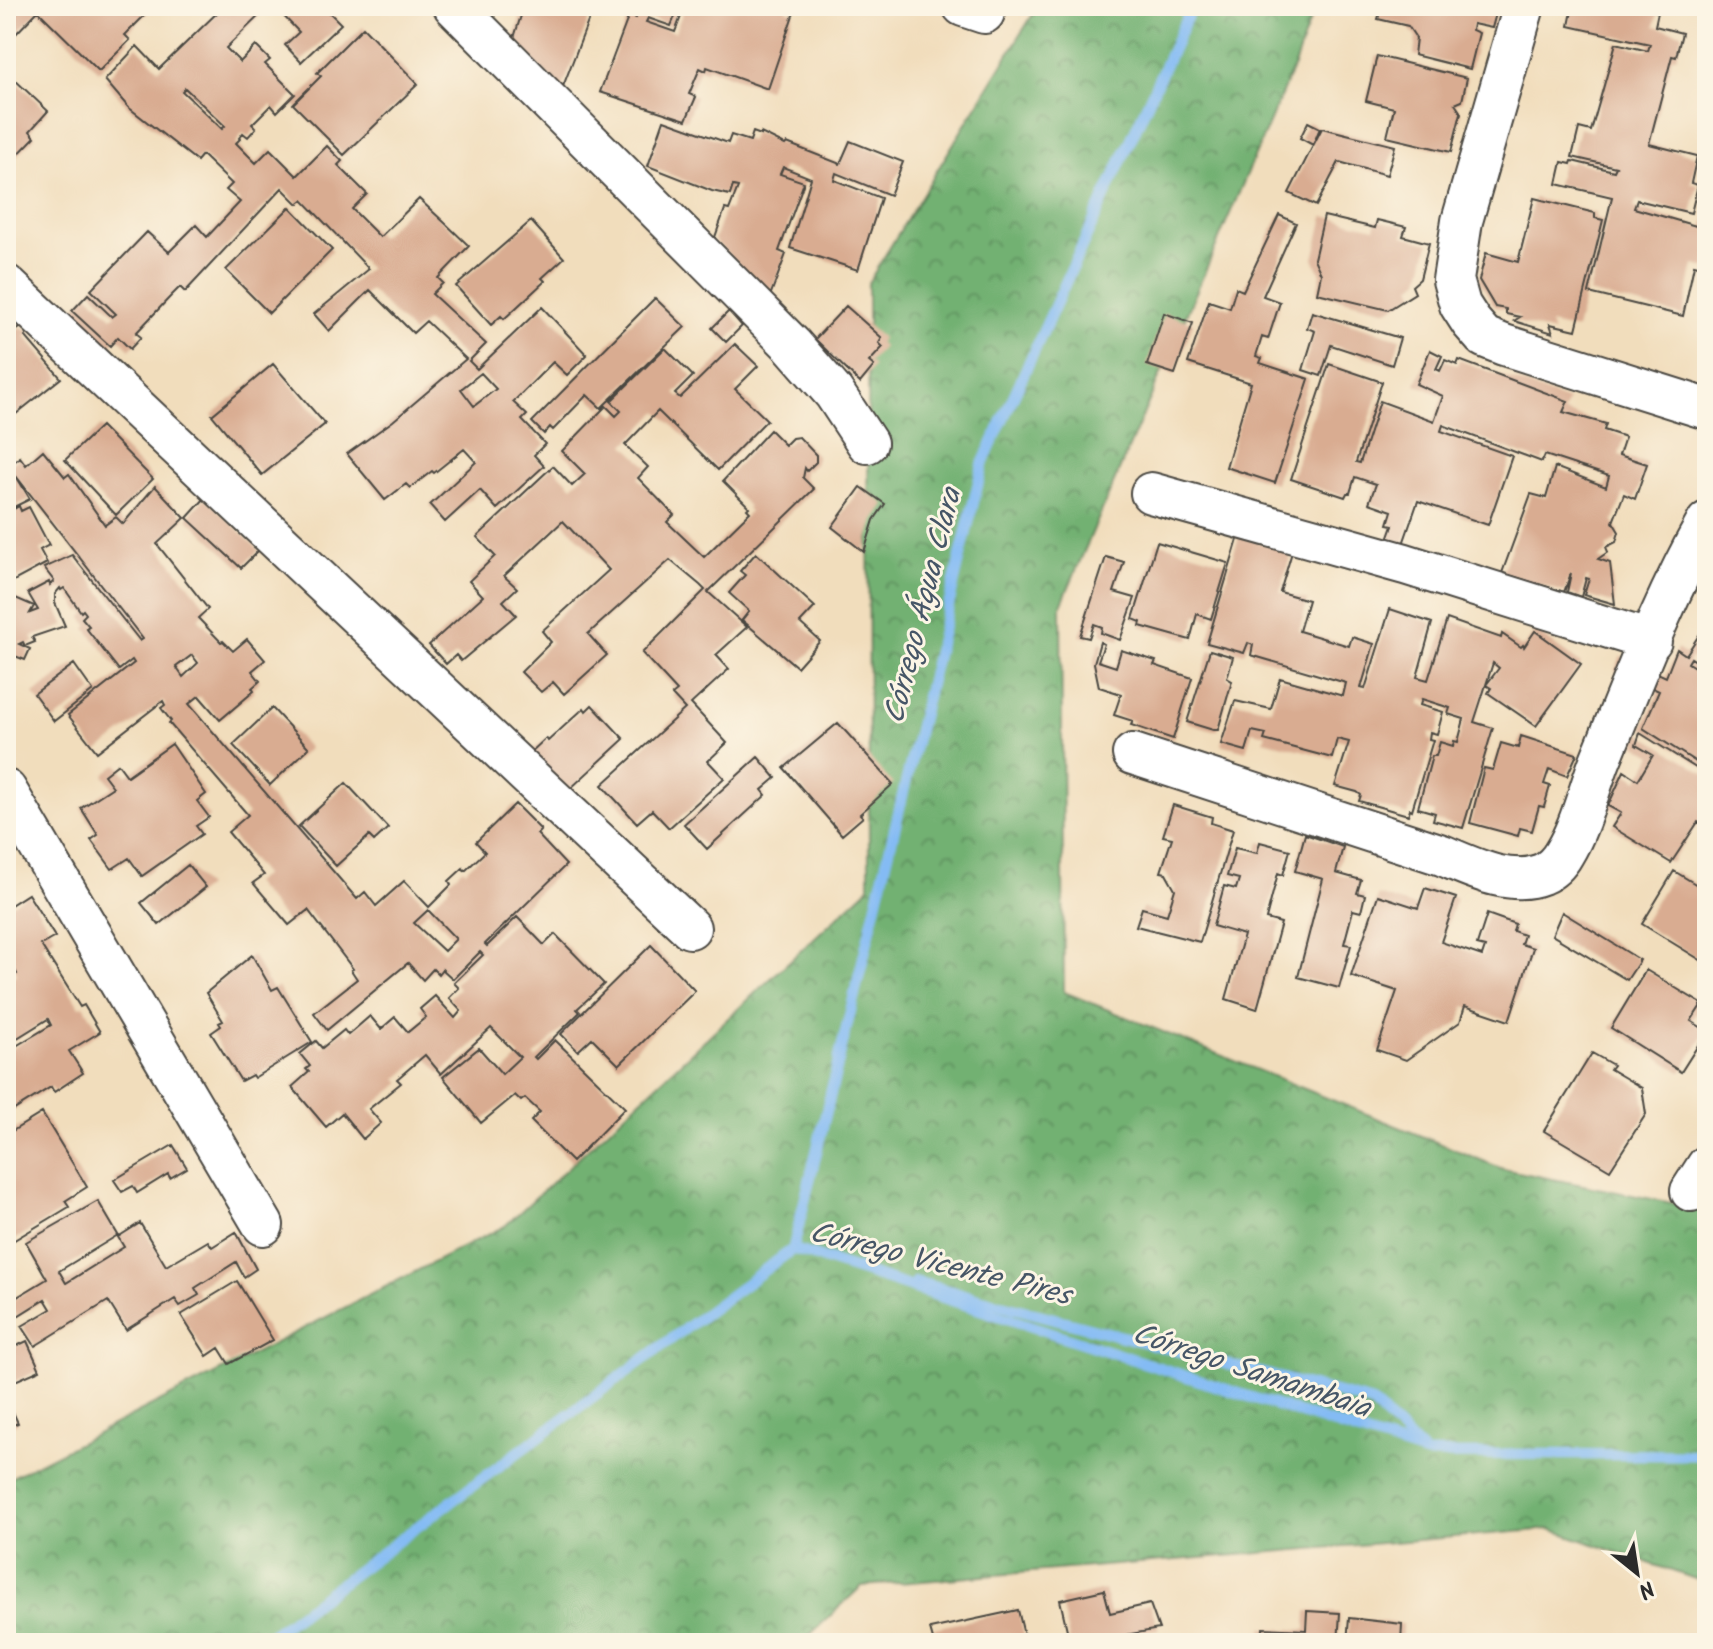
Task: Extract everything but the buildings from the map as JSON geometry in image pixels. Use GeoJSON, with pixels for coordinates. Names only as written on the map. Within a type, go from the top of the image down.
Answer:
{"type":"FeatureCollection","features":[{"type":"Feature","properties":{"kind":"street"},"geometry":{"type":"LineString","coordinates":[[454,6],[792,345],[834,393],[867,443]]}},
{"type":"Feature","properties":{"kind":"street"},"geometry":{"type":"LineString","coordinates":[[1524,6],[1462,221],[1453,280],[1460,305],[1484,337],[1707,409]]}},
{"type":"Feature","properties":{"kind":"street"},"geometry":{"type":"LineString","coordinates":[[6,285],[690,928]]}},
{"type":"Feature","properties":{"kind":"street"},"geometry":{"type":"LineString","coordinates":[[1151,493],[1405,564],[1651,641]]}},
{"type":"Feature","properties":{"kind":"street"},"geometry":{"type":"LineString","coordinates":[[1133,754],[1427,850],[1474,869],[1505,877],[1540,875],[1553,867],[1570,842],[1601,757],[1677,581],[1707,522]]}},
{"type":"Feature","properties":{"kind":"street"},"geometry":{"type":"LineString","coordinates":[[6,790],[263,1225]]}},
{"type":"Feature","properties":{"kind":"green space"},"geometry":{"type":"Polygon","coordinates":[[[1038,6],[1315,6],[1295,63],[1061,605],[1064,992],[1503,1169],[1707,1210],[1707,1583],[1550,1529],[862,1586],[801,1643],[6,1643],[6,1480],[505,1226],[869,887],[868,283],[1038,6]]]}},
{"type":"Feature","properties":{"kind":"waterway","name":"Córrego Água Clara"},"geometry":{"type":"LineString","coordinates":[[1192,6],[983,463],[793,1249],[1426,1454],[1707,1455]]}},
{"type":"Feature","properties":{"kind":"waterway","name":"Córrego Vicente Pires"},"geometry":{"type":"LineString","coordinates":[[260,1643],[793,1249],[799,1251]]}},
{"type":"Feature","properties":{"kind":"waterway","name":"Córrego Vicente Pires"},"geometry":{"type":"LineString","coordinates":[[916,1282],[1371,1402],[1423,1452]]}},
{"type":"Feature","properties":{"kind":"water label","name":"Córrego Samambaia"},"geometry":{"type":"Point","coordinates":[1251,1372]}}]}
